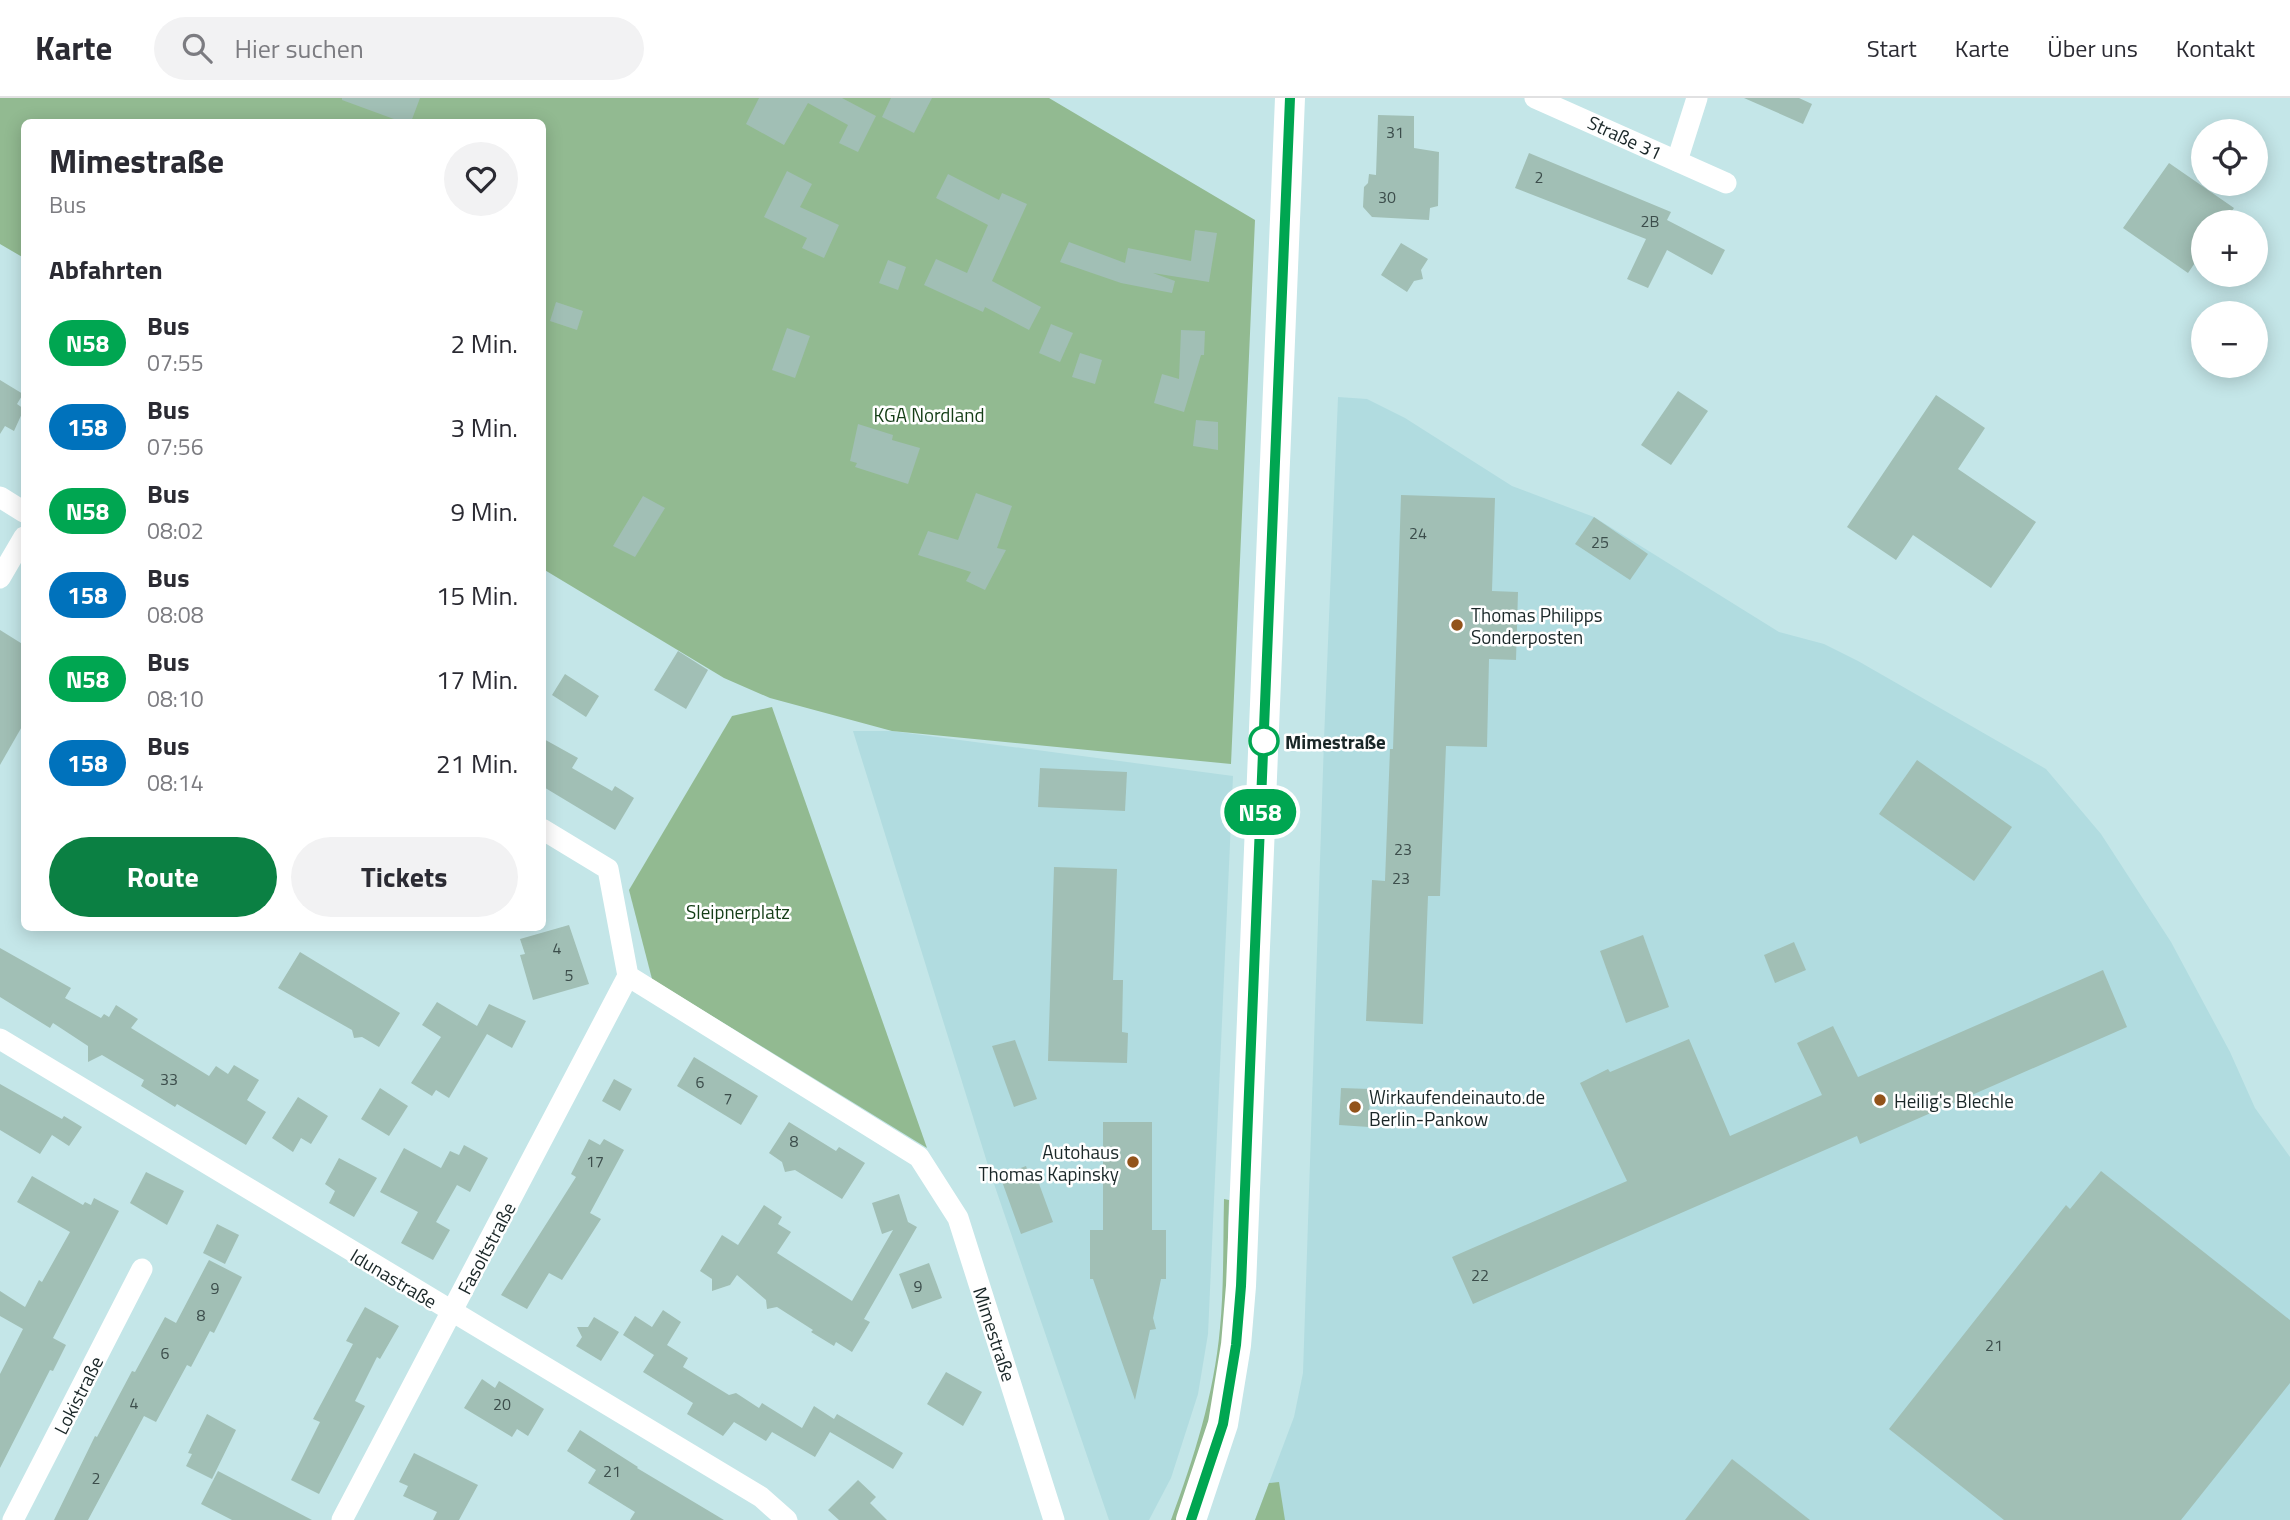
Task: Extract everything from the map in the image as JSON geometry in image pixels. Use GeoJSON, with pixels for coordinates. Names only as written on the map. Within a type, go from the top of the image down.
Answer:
{"type":"FeatureCollection","features":[{"type":"Feature","properties":{"kind":"main road"},"geometry":{"type":"LineString","coordinates":[[1191,1520],[1223,1424],[1236,1345],[1241,1286],[1290,98]]}},
{"type":"Feature","properties":{"kind":"street","name":"Straße 31"},"geometry":{"type":"LineString","coordinates":[[1535,98],[1726,183]]}},
{"type":"Feature","properties":{"kind":"street","name":"Straße 31"},"geometry":{"type":"LineString","coordinates":[[1677,161],[1697,98]]}},
{"type":"Feature","properties":{"kind":"street"},"geometry":{"type":"LineString","coordinates":[[0,497],[21,510]]}},
{"type":"Feature","properties":{"kind":"street"},"geometry":{"type":"LineString","coordinates":[[0,578],[21,542]]}},
{"type":"Feature","properties":{"kind":"street"},"geometry":{"type":"LineString","coordinates":[[546,831],[608,869],[628,976]]}},
{"type":"Feature","properties":{"kind":"street","name":"Mimestraße"},"geometry":{"type":"LineString","coordinates":[[628,976],[919,1157],[958,1218],[1054,1520]]}},
{"type":"Feature","properties":{"kind":"street","name":"Fasoltstraße"},"geometry":{"type":"LineString","coordinates":[[342,1520],[628,976]]}},
{"type":"Feature","properties":{"kind":"street","name":"Idunastraße"},"geometry":{"type":"LineString","coordinates":[[0,1039],[761,1497],[787,1520]]}},
{"type":"Feature","properties":{"kind":"street","name":"Lokistraße"},"geometry":{"type":"LineString","coordinates":[[13,1520],[142,1269]]}},
{"type":"Feature","properties":{"kind":"shaded area"},"geometry":{"type":"Polygon","coordinates":[[[1338,397],[1367,399],[1405,418],[1512,486],[1594,517],[1779,632],[1824,644],[1858,661],[2046,769],[2101,834],[2171,942],[2230,1052],[2255,1108],[2290,1157],[2290,1520],[1255,1520],[1294,1417],[1303,1373],[1338,397]]]}},
{"type":"Feature","properties":{"kind":"shaded area"},"geometry":{"type":"Polygon","coordinates":[[[853,731],[892,731],[1233,776],[1208,1334],[1198,1394],[1171,1478],[1149,1520],[1109,1520],[991,1175],[853,731]]]}},
{"type":"Feature","properties":{"kind":"green space","name":"KGA Nordland"},"geometry":{"type":"Polygon","coordinates":[[[0,98],[1049,98],[1255,220],[1231,764],[892,731],[770,698],[724,678],[546,571],[546,119],[21,119],[21,256],[0,244],[0,98]]]}},
{"type":"Feature","properties":{"kind":"green space","name":"Sleipnerplatz"},"geometry":{"type":"Polygon","coordinates":[[[772,707],[927,1148],[652,979],[629,890],[732,716],[772,707]]]}},
{"type":"Feature","properties":{"kind":"green space"},"geometry":{"type":"Polygon","coordinates":[[[1224,1199],[1229,1200],[1227,1300],[1222,1358],[1200,1451],[1177,1520],[1171,1520],[1202,1426],[1213,1378],[1222,1296],[1224,1199]]]}},
{"type":"Feature","properties":{"kind":"green space"},"geometry":{"type":"Polygon","coordinates":[[[1279,1482],[1285,1520],[1255,1520],[1269,1483],[1279,1482]]]}},
{"type":"Feature","properties":{"kind":"building"},"geometry":{"type":"Polygon","coordinates":[[[420,98],[412,119],[394,119],[342,100],[420,98]]]}},
{"type":"Feature","properties":{"kind":"building"},"geometry":{"type":"Polygon","coordinates":[[[759,98],[842,98],[876,116],[858,152],[839,143],[848,125],[808,103],[784,145],[746,124],[759,98]]]}},
{"type":"Feature","properties":{"kind":"building"},"geometry":{"type":"Polygon","coordinates":[[[891,98],[932,98],[914,133],[882,117],[891,98]]]}},
{"type":"Feature","properties":{"kind":"building"},"geometry":{"type":"Polygon","coordinates":[[[1744,98],[1799,98],[1812,104],[1803,124],[1744,98]]]}},
{"type":"Feature","properties":{"kind":"building"},"geometry":{"type":"Polygon","coordinates":[[[1378,115],[1414,116],[1414,148],[1439,152],[1438,206],[1430,208],[1429,220],[1372,217],[1363,207],[1364,187],[1368,183],[1369,174],[1376,175],[1378,115]]]}},
{"type":"Feature","properties":{"kind":"building"},"geometry":{"type":"Polygon","coordinates":[[[1529,153],[1671,212],[1667,220],[1725,250],[1712,275],[1667,250],[1648,288],[1627,279],[1646,239],[1515,188],[1529,153]]]}},
{"type":"Feature","properties":{"kind":"building"},"geometry":{"type":"Polygon","coordinates":[[[2169,163],[2191,178],[2191,196],[2217,196],[2234,208],[2191,210],[2191,269],[2188,273],[2123,228],[2169,163]]]}},
{"type":"Feature","properties":{"kind":"building"},"geometry":{"type":"Polygon","coordinates":[[[787,171],[812,184],[800,207],[839,225],[824,258],[802,248],[807,238],[764,217],[787,171]]]}},
{"type":"Feature","properties":{"kind":"building"},"geometry":{"type":"Polygon","coordinates":[[[948,174],[999,200],[1002,193],[1027,204],[992,281],[1041,307],[1029,330],[985,307],[983,312],[924,285],[936,259],[967,273],[988,225],[936,198],[948,174]]]}},
{"type":"Feature","properties":{"kind":"building"},"geometry":{"type":"Polygon","coordinates":[[[1195,230],[1217,233],[1209,282],[1153,273],[1175,281],[1172,293],[1121,283],[1060,262],[1069,242],[1125,263],[1128,248],[1191,261],[1195,230]]]}},
{"type":"Feature","properties":{"kind":"building"},"geometry":{"type":"Polygon","coordinates":[[[1401,243],[1428,259],[1421,270],[1423,279],[1414,281],[1407,292],[1381,275],[1401,243]]]}},
{"type":"Feature","properties":{"kind":"building"},"geometry":{"type":"Polygon","coordinates":[[[888,260],[906,267],[898,290],[879,283],[888,260]]]}},
{"type":"Feature","properties":{"kind":"building"},"geometry":{"type":"Polygon","coordinates":[[[556,302],[583,311],[577,330],[550,321],[556,302]]]}},
{"type":"Feature","properties":{"kind":"building"},"geometry":{"type":"Polygon","coordinates":[[[1051,324],[1073,333],[1060,362],[1039,353],[1051,324]]]}},
{"type":"Feature","properties":{"kind":"building"},"geometry":{"type":"Polygon","coordinates":[[[787,328],[810,336],[795,378],[772,370],[787,328]]]}},
{"type":"Feature","properties":{"kind":"building"},"geometry":{"type":"Polygon","coordinates":[[[1181,330],[1205,331],[1204,355],[1201,355],[1184,412],[1154,403],[1162,374],[1179,379],[1181,330]]]}},
{"type":"Feature","properties":{"kind":"building"},"geometry":{"type":"Polygon","coordinates":[[[1080,353],[1102,360],[1095,384],[1072,377],[1080,353]]]}},
{"type":"Feature","properties":{"kind":"building"},"geometry":{"type":"Polygon","coordinates":[[[0,380],[21,393],[17,404],[21,407],[21,416],[14,431],[5,426],[0,434],[0,380]]]}},
{"type":"Feature","properties":{"kind":"building"},"geometry":{"type":"Polygon","coordinates":[[[1678,391],[1708,411],[1671,465],[1641,445],[1678,391]]]}},
{"type":"Feature","properties":{"kind":"building"},"geometry":{"type":"Polygon","coordinates":[[[1936,395],[1985,428],[1958,469],[2036,522],[1991,588],[1913,535],[1896,560],[1847,527],[1936,395]]]}},
{"type":"Feature","properties":{"kind":"building"},"geometry":{"type":"Polygon","coordinates":[[[1196,420],[1218,422],[1218,450],[1193,446],[1196,420]]]}},
{"type":"Feature","properties":{"kind":"building"},"geometry":{"type":"Polygon","coordinates":[[[858,424],[893,435],[892,440],[920,448],[908,484],[855,467],[857,463],[850,461],[858,424]]]}},
{"type":"Feature","properties":{"kind":"building"},"geometry":{"type":"Polygon","coordinates":[[[976,493],[1012,506],[997,548],[1006,550],[985,590],[966,581],[971,572],[918,555],[928,531],[958,540],[976,493]]]}},
{"type":"Feature","properties":{"kind":"building","name":"Thomas Philipps Sonderposten"},"geometry":{"type":"Polygon","coordinates":[[[1401,495],[1495,498],[1492,591],[1518,592],[1516,660],[1489,659],[1487,747],[1446,746],[1440,896],[1428,896],[1423,1024],[1366,1021],[1372,880],[1385,881],[1390,749],[1393,749],[1401,495]]]}},
{"type":"Feature","properties":{"kind":"building"},"geometry":{"type":"Polygon","coordinates":[[[643,496],[665,508],[635,557],[613,546],[643,496]]]}},
{"type":"Feature","properties":{"kind":"building"},"geometry":{"type":"Polygon","coordinates":[[[1594,517],[1648,554],[1630,580],[1575,544],[1594,517]]]}},
{"type":"Feature","properties":{"kind":"building"},"geometry":{"type":"Polygon","coordinates":[[[0,630],[21,643],[21,728],[0,765],[0,630]]]}},
{"type":"Feature","properties":{"kind":"building"},"geometry":{"type":"Polygon","coordinates":[[[678,651],[708,670],[686,709],[654,690],[678,651]]]}},
{"type":"Feature","properties":{"kind":"building"},"geometry":{"type":"Polygon","coordinates":[[[565,674],[599,696],[586,717],[552,695],[565,674]]]}},
{"type":"Feature","properties":{"kind":"building"},"geometry":{"type":"Polygon","coordinates":[[[546,740],[578,758],[572,768],[612,791],[615,786],[634,798],[615,830],[546,788],[546,740]]]}},
{"type":"Feature","properties":{"kind":"building"},"geometry":{"type":"Polygon","coordinates":[[[1917,760],[2012,827],[1974,881],[1879,814],[1917,760]]]}},
{"type":"Feature","properties":{"kind":"building"},"geometry":{"type":"Polygon","coordinates":[[[1040,768],[1127,772],[1125,811],[1038,807],[1040,768]]]}},
{"type":"Feature","properties":{"kind":"building"},"geometry":{"type":"Polygon","coordinates":[[[1054,867],[1117,869],[1113,980],[1123,980],[1122,1032],[1128,1033],[1127,1063],[1048,1061],[1054,867]]]}},
{"type":"Feature","properties":{"kind":"building"},"geometry":{"type":"Polygon","coordinates":[[[569,925],[589,984],[533,1000],[520,955],[525,954],[520,939],[569,925]]]}},
{"type":"Feature","properties":{"kind":"building"},"geometry":{"type":"Polygon","coordinates":[[[1643,935],[1669,1007],[1626,1023],[1600,951],[1643,935]]]}},
{"type":"Feature","properties":{"kind":"building"},"geometry":{"type":"Polygon","coordinates":[[[1794,942],[1806,970],[1775,983],[1764,955],[1794,942]]]}},
{"type":"Feature","properties":{"kind":"building"},"geometry":{"type":"Polygon","coordinates":[[[0,948],[71,988],[65,998],[101,1018],[104,1014],[109,1017],[116,1005],[138,1019],[131,1028],[209,1076],[216,1066],[228,1074],[234,1065],[259,1080],[247,1100],[266,1112],[246,1145],[141,1086],[144,1080],[102,1055],[88,1062],[88,1046],[53,1023],[50,1028],[0,997],[0,948]]]}},
{"type":"Feature","properties":{"kind":"building"},"geometry":{"type":"Polygon","coordinates":[[[300,952],[400,1013],[379,1047],[362,1037],[354,1038],[352,1030],[278,988],[300,952]]]}},
{"type":"Feature","properties":{"kind":"building"},"geometry":{"type":"Polygon","coordinates":[[[2103,970],[2127,1027],[1860,1144],[1857,1136],[1473,1304],[1452,1257],[1627,1181],[1580,1083],[1608,1069],[1610,1072],[1689,1039],[1730,1136],[1822,1095],[1797,1043],[1833,1026],[1858,1077],[2103,970]]]}},
{"type":"Feature","properties":{"kind":"building"},"geometry":{"type":"Polygon","coordinates":[[[437,1002],[477,1026],[489,1004],[526,1021],[512,1048],[487,1034],[449,1098],[436,1090],[432,1096],[411,1083],[441,1037],[422,1025],[437,1002]]]}},
{"type":"Feature","properties":{"kind":"building"},"geometry":{"type":"Polygon","coordinates":[[[1015,1040],[1037,1099],[1014,1107],[992,1046],[1015,1040]]]}},
{"type":"Feature","properties":{"kind":"building"},"geometry":{"type":"Polygon","coordinates":[[[694,1057],[758,1096],[741,1125],[677,1086],[694,1057]]]}},
{"type":"Feature","properties":{"kind":"building"},"geometry":{"type":"Polygon","coordinates":[[[614,1079],[632,1089],[620,1111],[602,1101],[614,1079]]]}},
{"type":"Feature","properties":{"kind":"building"},"geometry":{"type":"Polygon","coordinates":[[[0,1084],[62,1119],[64,1116],[82,1127],[69,1146],[52,1135],[40,1154],[0,1130],[0,1084]]]}},
{"type":"Feature","properties":{"kind":"building"},"geometry":{"type":"Polygon","coordinates":[[[380,1088],[408,1106],[389,1136],[361,1119],[380,1088]]]}},
{"type":"Feature","properties":{"kind":"building","name":"Wirkaufendeinauto.de Berlin-Pankow"},"geometry":{"type":"Polygon","coordinates":[[[1341,1088],[1370,1089],[1369,1127],[1339,1125],[1341,1088]]]}},
{"type":"Feature","properties":{"kind":"building"},"geometry":{"type":"Polygon","coordinates":[[[298,1097],[328,1116],[311,1144],[301,1138],[293,1152],[272,1138],[298,1097]]]}},
{"type":"Feature","properties":{"kind":"building"},"geometry":{"type":"Polygon","coordinates":[[[789,1122],[836,1151],[839,1147],[865,1163],[842,1199],[795,1170],[785,1172],[782,1162],[769,1153],[789,1122]]]}},
{"type":"Feature","properties":{"kind":"building"},"geometry":{"type":"Polygon","coordinates":[[[1103,1122],[1152,1122],[1152,1230],[1166,1230],[1166,1279],[1161,1279],[1153,1318],[1156,1329],[1150,1330],[1135,1400],[1093,1279],[1090,1279],[1090,1230],[1103,1230],[1103,1122]]]}},
{"type":"Feature","properties":{"kind":"building"},"geometry":{"type":"Polygon","coordinates":[[[589,1139],[600,1145],[604,1139],[624,1150],[590,1213],[601,1219],[562,1280],[549,1273],[527,1309],[501,1295],[576,1177],[571,1174],[589,1139]]]}},
{"type":"Feature","properties":{"kind":"building"},"geometry":{"type":"Polygon","coordinates":[[[464,1145],[488,1158],[470,1192],[457,1185],[436,1222],[450,1230],[433,1260],[401,1243],[418,1212],[380,1192],[404,1148],[441,1168],[450,1151],[459,1155],[464,1145]]]}},
{"type":"Feature","properties":{"kind":"building"},"geometry":{"type":"Polygon","coordinates":[[[339,1158],[377,1178],[354,1217],[329,1203],[335,1191],[325,1184],[339,1158]]]}},
{"type":"Feature","properties":{"kind":"building"},"geometry":{"type":"Polygon","coordinates":[[[1026,1166],[1032,1183],[1038,1181],[1053,1222],[1021,1234],[1000,1176],[1026,1166]]]}},
{"type":"Feature","properties":{"kind":"building"},"geometry":{"type":"Polygon","coordinates":[[[2101,1171],[2290,1320],[2290,1383],[2181,1520],[2004,1520],[1889,1429],[2066,1205],[2070,1209],[2101,1171]]]}},
{"type":"Feature","properties":{"kind":"building"},"geometry":{"type":"Polygon","coordinates":[[[146,1172],[184,1191],[167,1225],[130,1203],[146,1172]]]}},
{"type":"Feature","properties":{"kind":"building"},"geometry":{"type":"Polygon","coordinates":[[[32,1176],[83,1205],[85,1202],[91,1205],[94,1198],[119,1211],[53,1338],[66,1345],[53,1371],[50,1370],[0,1468],[0,1374],[23,1329],[0,1316],[0,1291],[25,1307],[70,1232],[17,1202],[32,1176]]]}},
{"type":"Feature","properties":{"kind":"building"},"geometry":{"type":"Polygon","coordinates":[[[899,1194],[908,1222],[917,1227],[864,1319],[870,1322],[852,1352],[836,1342],[834,1346],[777,1307],[767,1309],[766,1300],[737,1275],[730,1285],[712,1291],[712,1279],[700,1271],[722,1235],[738,1245],[764,1205],[782,1217],[778,1224],[791,1232],[777,1253],[852,1301],[893,1230],[882,1234],[872,1203],[899,1194]]]}},
{"type":"Feature","properties":{"kind":"building"},"geometry":{"type":"Polygon","coordinates":[[[217,1224],[239,1235],[225,1264],[203,1253],[217,1224]]]}},
{"type":"Feature","properties":{"kind":"building"},"geometry":{"type":"Polygon","coordinates":[[[209,1260],[242,1277],[214,1333],[210,1331],[191,1367],[187,1365],[156,1422],[144,1416],[88,1520],[54,1520],[95,1436],[97,1437],[132,1371],[135,1372],[165,1317],[176,1323],[209,1260]]]}},
{"type":"Feature","properties":{"kind":"building"},"geometry":{"type":"Polygon","coordinates":[[[929,1263],[942,1298],[912,1309],[899,1274],[929,1263]]]}},
{"type":"Feature","properties":{"kind":"building"},"geometry":{"type":"Polygon","coordinates":[[[365,1307],[399,1326],[380,1359],[377,1357],[355,1401],[365,1406],[319,1494],[291,1480],[320,1422],[313,1419],[353,1344],[346,1341],[365,1307]]]}},
{"type":"Feature","properties":{"kind":"building"},"geometry":{"type":"Polygon","coordinates":[[[663,1310],[681,1322],[667,1345],[688,1358],[683,1367],[729,1395],[736,1393],[759,1408],[762,1403],[802,1428],[814,1406],[834,1419],[837,1414],[903,1453],[893,1469],[830,1432],[815,1457],[772,1432],[766,1441],[734,1422],[723,1436],[687,1414],[693,1403],[643,1372],[654,1355],[623,1335],[635,1316],[652,1327],[663,1310]]]}},
{"type":"Feature","properties":{"kind":"building"},"geometry":{"type":"Polygon","coordinates":[[[594,1317],[619,1332],[601,1361],[576,1346],[582,1337],[577,1327],[588,1327],[594,1317]]]}},
{"type":"Feature","properties":{"kind":"building"},"geometry":{"type":"Polygon","coordinates":[[[946,1372],[982,1392],[963,1426],[927,1404],[946,1372]]]}},
{"type":"Feature","properties":{"kind":"building"},"geometry":{"type":"Polygon","coordinates":[[[482,1379],[495,1388],[499,1381],[544,1409],[528,1436],[517,1429],[512,1437],[464,1408],[482,1379]]]}},
{"type":"Feature","properties":{"kind":"building"},"geometry":{"type":"Polygon","coordinates":[[[207,1414],[236,1430],[212,1479],[186,1466],[192,1454],[188,1453],[207,1414]]]}},
{"type":"Feature","properties":{"kind":"building"},"geometry":{"type":"Polygon","coordinates":[[[580,1430],[724,1520],[630,1520],[635,1512],[588,1483],[596,1470],[567,1451],[580,1430]]]}},
{"type":"Feature","properties":{"kind":"building"},"geometry":{"type":"Polygon","coordinates":[[[414,1453],[478,1485],[459,1520],[433,1520],[437,1512],[403,1496],[408,1486],[399,1482],[414,1453]]]}},
{"type":"Feature","properties":{"kind":"building"},"geometry":{"type":"Polygon","coordinates":[[[1732,1459],[1810,1520],[1685,1520],[1732,1459]]]}},
{"type":"Feature","properties":{"kind":"building"},"geometry":{"type":"Polygon","coordinates":[[[218,1471],[312,1520],[232,1520],[201,1504],[218,1471]]]}},
{"type":"Feature","properties":{"kind":"building"},"geometry":{"type":"Polygon","coordinates":[[[858,1480],[876,1497],[870,1503],[887,1520],[839,1520],[828,1510],[858,1480]]]}},
{"type":"Feature","properties":{"kind":"bus line","name":"N58"},"geometry":{"type":"LineString","coordinates":[[1191,1520],[1223,1424],[1236,1345],[1241,1286],[1290,98]]}},
{"type":"Feature","properties":{"kind":"place","name":"Thomas Philipps Sonderposten"},"geometry":{"type":"Point","coordinates":[1457,625]}},
{"type":"Feature","properties":{"kind":"place","name":"Mimestraße"},"geometry":{"type":"Point","coordinates":[1264,741]}},
{"type":"Feature","properties":{"kind":"place","name":"Heilig's Blechle"},"geometry":{"type":"Point","coordinates":[1880,1100]}},
{"type":"Feature","properties":{"kind":"place","name":"Wirkaufendeinauto.de Berlin-Pankow"},"geometry":{"type":"Point","coordinates":[1355,1107]}},
{"type":"Feature","properties":{"kind":"place","name":"Autohaus Thomas Kapinsky"},"geometry":{"type":"Point","coordinates":[1133,1162]}}]}
